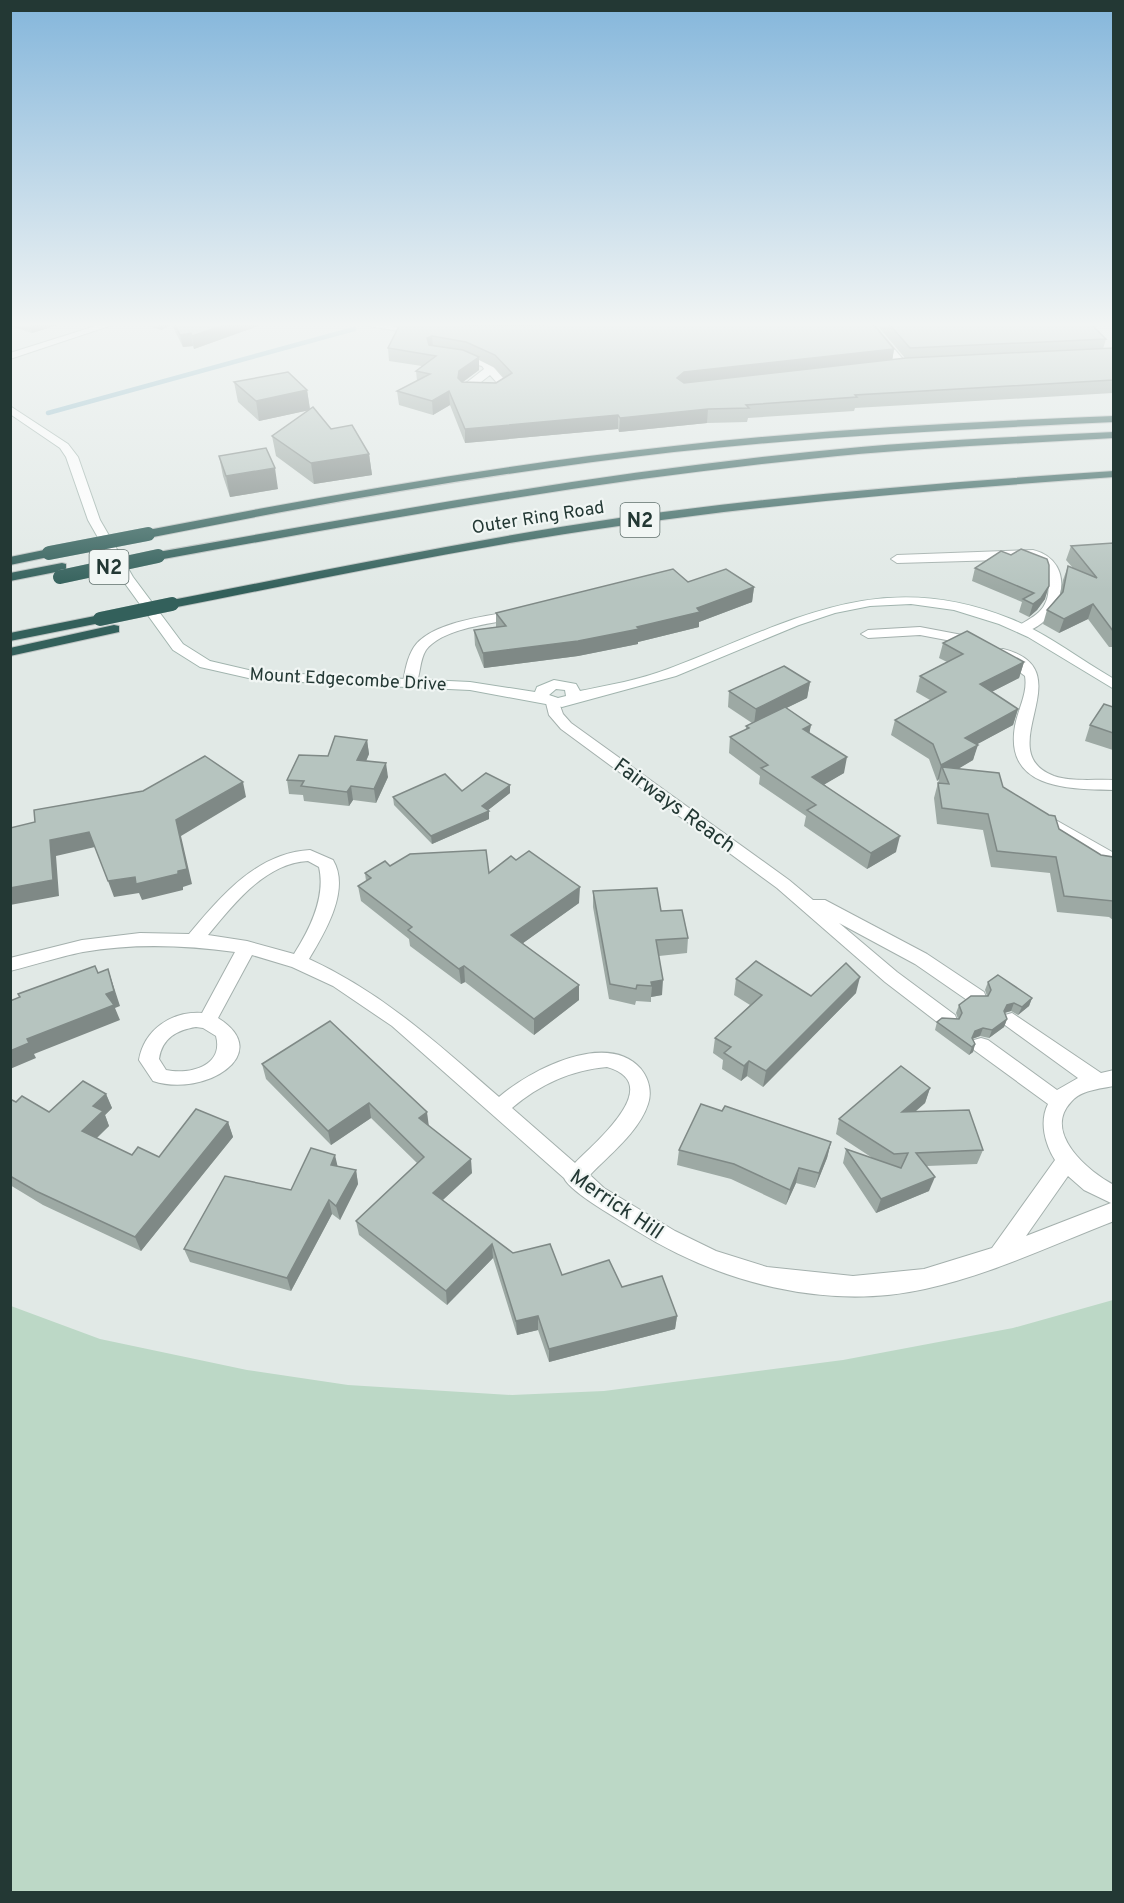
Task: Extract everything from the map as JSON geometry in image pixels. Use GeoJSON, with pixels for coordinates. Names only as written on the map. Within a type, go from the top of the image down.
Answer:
{"type":"FeatureCollection","features":[{"type":"Feature","properties":{"kind":"highway"},"geometry":{"type":"LineString","coordinates":[[10,561],[265,511],[461,478],[675,449],[885,432],[1113,419]]}},
{"type":"Feature","properties":{"kind":"highway","name":"Outer Ring Road"},"geometry":{"type":"LineString","coordinates":[[61,572],[387,508],[461,502],[768,459],[1113,435]]}},
{"type":"Feature","properties":{"kind":"highway","name":"Outer Ring Road"},"geometry":{"type":"LineString","coordinates":[[175,609],[325,581],[359,567],[481,544],[702,511],[1113,474]]}},
{"type":"Feature","properties":{"kind":"highway"},"geometry":{"type":"LineString","coordinates":[[10,577],[61,572]]}},
{"type":"Feature","properties":{"kind":"highway","name":"N2"},"geometry":{"type":"LineString","coordinates":[[10,587],[61,572]]}},
{"type":"Feature","properties":{"kind":"highway"},"geometry":{"type":"LineString","coordinates":[[10,652],[114,629],[175,609]]}},
{"type":"Feature","properties":{"kind":"highway","name":"N2"},"geometry":{"type":"LineString","coordinates":[[10,637],[100,619],[175,609]]}},
{"type":"Feature","properties":{"kind":"street","name":"Mount Edgecombe Drive"},"geometry":{"type":"LineString","coordinates":[[16,413],[51,436],[72,458],[94,520],[127,578],[178,647],[205,664],[257,676],[410,682],[558,695],[622,686],[671,672],[815,612],[870,601],[919,601],[987,615],[1022,629],[1113,685]]}},
{"type":"Feature","properties":{"kind":"street"},"geometry":{"type":"LineString","coordinates":[[897,559],[1033,554],[1042,556],[1048,562],[1053,575],[1054,603],[1044,615],[1022,629]]}},
{"type":"Feature","properties":{"kind":"street"},"geometry":{"type":"LineString","coordinates":[[410,682],[413,664],[421,647],[429,639],[454,629],[529,611]]}},
{"type":"Feature","properties":{"kind":"street"},"geometry":{"type":"LineString","coordinates":[[868,634],[920,631],[946,634],[994,647],[1027,669],[1034,685],[1019,732],[1029,763],[1036,771],[1051,780],[1113,785]]}},
{"type":"Feature","properties":{"kind":"street","name":"Fairways Reach"},"geometry":{"type":"LineString","coordinates":[[558,695],[556,715],[566,726],[783,884],[891,977],[948,1020]]}},
{"type":"Feature","properties":{"kind":"street"},"geometry":{"type":"LineString","coordinates":[[1030,810],[1113,861]]}},
{"type":"Feature","properties":{"kind":"street"},"geometry":{"type":"LineString","coordinates":[[194,940],[218,912],[258,875],[284,860],[310,855],[327,864],[330,874],[325,907],[315,937],[298,962]]}},
{"type":"Feature","properties":{"kind":"street","name":"Fairways Reach"},"geometry":{"type":"LineString","coordinates":[[783,884],[921,958],[977,997]]}},
{"type":"Feature","properties":{"kind":"street","name":"Merrick Hill"},"geometry":{"type":"LineString","coordinates":[[10,965],[82,946],[140,939],[194,940],[247,947],[298,962],[340,981],[399,1021],[500,1107],[574,1178],[667,1239],[711,1259],[767,1276],[853,1286],[924,1279],[999,1256],[1113,1211]]}},
{"type":"Feature","properties":{"kind":"street"},"geometry":{"type":"LineString","coordinates":[[207,1021],[247,947]]}},
{"type":"Feature","properties":{"kind":"street"},"geometry":{"type":"LineString","coordinates":[[1012,1020],[1104,1078]]}},
{"type":"Feature","properties":{"kind":"street"},"geometry":{"type":"LineString","coordinates":[[981,1045],[1058,1101]]}},
{"type":"Feature","properties":{"kind":"street"},"geometry":{"type":"LineString","coordinates":[[500,1107],[514,1093],[544,1077],[572,1066],[603,1059],[618,1062],[627,1067],[639,1083],[641,1092],[638,1105],[633,1115],[574,1178]]}},
{"type":"Feature","properties":{"kind":"street"},"geometry":{"type":"LineString","coordinates":[[1104,1078],[1073,1086],[1058,1101],[1053,1114],[1053,1129],[1058,1145],[1067,1160],[1085,1178],[1113,1195]]}},
{"type":"Feature","properties":{"kind":"street"},"geometry":{"type":"LineString","coordinates":[[999,1256],[1067,1160]]}},
{"type":"Feature","properties":{"kind":"green space"},"geometry":{"type":"Polygon","coordinates":[[[1113,1300],[1113,1892],[11,1892],[11,1306],[100,1339],[247,1370],[348,1385],[512,1395],[604,1391],[843,1360],[1013,1328],[1113,1300]]]}},
{"type":"Feature","properties":{"kind":"building"},"geometry":{"type":"Polygon","coordinates":[[[305,413],[318,413],[331,429],[352,425],[369,454],[311,463],[272,436],[305,413]]]}},
{"type":"Feature","properties":{"kind":"building"},"geometry":{"type":"Polygon","coordinates":[[[458,413],[671,413],[620,418],[618,415],[465,429],[458,413]]]}},
{"type":"Feature","properties":{"kind":"building"},"geometry":{"type":"Polygon","coordinates":[[[266,448],[275,468],[226,476],[219,456],[266,448]]]}},
{"type":"Feature","properties":{"kind":"building"},"geometry":{"type":"Polygon","coordinates":[[[1113,543],[1113,631],[1093,604],[1064,619],[1047,610],[1063,592],[1068,566],[1097,578],[1071,546],[1113,543]]]}},
{"type":"Feature","properties":{"kind":"building"},"geometry":{"type":"Polygon","coordinates":[[[1021,549],[1047,559],[1049,565],[1049,586],[1041,598],[1033,604],[1023,599],[1034,593],[975,568],[1001,551],[1011,555],[1021,549]]]}},
{"type":"Feature","properties":{"kind":"building"},"geometry":{"type":"Polygon","coordinates":[[[673,569],[688,582],[726,569],[754,587],[697,608],[700,612],[637,627],[639,629],[578,641],[483,653],[474,630],[506,626],[496,613],[673,569]]]}},
{"type":"Feature","properties":{"kind":"building"},"geometry":{"type":"Polygon","coordinates":[[[967,631],[1024,662],[980,684],[1018,709],[965,738],[978,745],[941,765],[933,744],[895,720],[946,692],[920,676],[963,654],[943,643],[967,631]]]}},
{"type":"Feature","properties":{"kind":"building"},"geometry":{"type":"Polygon","coordinates":[[[784,666],[810,682],[756,709],[729,691],[784,666]]]}},
{"type":"Feature","properties":{"kind":"building"},"geometry":{"type":"Polygon","coordinates":[[[1104,704],[1113,707],[1113,733],[1090,725],[1104,704]]]}},
{"type":"Feature","properties":{"kind":"building"},"geometry":{"type":"Polygon","coordinates":[[[785,707],[811,725],[803,729],[847,757],[812,777],[900,836],[871,853],[807,810],[816,805],[761,768],[768,765],[730,737],[749,728],[746,726],[785,707]]]}},
{"type":"Feature","properties":{"kind":"building"},"geometry":{"type":"Polygon","coordinates":[[[335,736],[367,740],[357,760],[386,763],[374,789],[351,786],[347,792],[301,786],[304,781],[287,780],[299,755],[328,756],[335,736]]]}},
{"type":"Feature","properties":{"kind":"building"},"geometry":{"type":"Polygon","coordinates":[[[205,756],[243,782],[176,820],[187,869],[178,871],[178,874],[136,884],[135,877],[108,881],[89,832],[50,840],[53,880],[10,888],[10,828],[35,822],[34,810],[143,791],[205,756]]]}},
{"type":"Feature","properties":{"kind":"building"},"geometry":{"type":"Polygon","coordinates":[[[942,767],[999,773],[1003,787],[1049,815],[1055,816],[1059,829],[1101,855],[1113,857],[1113,901],[1064,896],[1056,857],[997,851],[988,814],[942,808],[938,783],[949,784],[942,767]]]}},
{"type":"Feature","properties":{"kind":"building"},"geometry":{"type":"Polygon","coordinates":[[[486,773],[510,785],[482,806],[489,811],[431,836],[393,797],[445,774],[462,791],[486,773]]]}},
{"type":"Feature","properties":{"kind":"building"},"geometry":{"type":"Polygon","coordinates":[[[486,850],[489,873],[511,856],[516,860],[529,851],[580,887],[511,935],[579,985],[534,1019],[464,966],[459,969],[408,930],[412,927],[358,886],[371,878],[365,873],[385,861],[390,866],[410,854],[486,850]]]}},
{"type":"Feature","properties":{"kind":"building"},"geometry":{"type":"Polygon","coordinates":[[[657,888],[661,911],[682,910],[688,938],[656,940],[663,980],[651,982],[652,986],[637,985],[636,989],[610,984],[593,891],[657,888]]]}},
{"type":"Feature","properties":{"kind":"building"},"geometry":{"type":"Polygon","coordinates":[[[756,961],[811,996],[846,963],[860,977],[766,1071],[749,1061],[744,1066],[724,1053],[731,1047],[715,1038],[762,995],[736,979],[756,961]]]}},
{"type":"Feature","properties":{"kind":"building"},"geometry":{"type":"Polygon","coordinates":[[[95,966],[98,973],[108,969],[114,991],[106,994],[114,1005],[27,1039],[29,1043],[10,1051],[10,1001],[20,997],[18,994],[95,966]]]}},
{"type":"Feature","properties":{"kind":"building"},"geometry":{"type":"Polygon","coordinates":[[[998,975],[1032,998],[1022,1007],[1014,1003],[1007,1005],[1004,1011],[1007,1019],[992,1030],[983,1028],[975,1031],[972,1038],[975,1044],[972,1047],[937,1022],[942,1018],[959,1019],[962,1013],[959,1005],[971,996],[988,996],[991,990],[988,982],[998,975]]]}},
{"type":"Feature","properties":{"kind":"building"},"geometry":{"type":"Polygon","coordinates":[[[330,1021],[427,1112],[419,1118],[471,1159],[433,1193],[513,1253],[550,1244],[562,1275],[609,1260],[622,1287],[662,1276],[677,1316],[549,1349],[538,1316],[516,1321],[492,1244],[446,1291],[356,1221],[424,1157],[369,1103],[328,1131],[262,1064],[330,1021]]]}},
{"type":"Feature","properties":{"kind":"building"},"geometry":{"type":"Polygon","coordinates":[[[901,1066],[930,1088],[902,1112],[969,1110],[983,1150],[916,1153],[935,1177],[881,1199],[846,1149],[901,1168],[908,1153],[894,1154],[839,1119],[901,1066]]]}},
{"type":"Feature","properties":{"kind":"building"},"geometry":{"type":"Polygon","coordinates":[[[83,1081],[106,1094],[93,1106],[103,1111],[82,1131],[132,1155],[138,1147],[159,1157],[196,1109],[228,1122],[135,1237],[36,1191],[10,1176],[10,1099],[16,1102],[22,1096],[49,1112],[83,1081]]]}},
{"type":"Feature","properties":{"kind":"building"},"geometry":{"type":"Polygon","coordinates":[[[701,1104],[722,1111],[725,1106],[831,1142],[819,1173],[799,1168],[790,1190],[734,1164],[679,1150],[701,1104]]]}},
{"type":"Feature","properties":{"kind":"building"},"geometry":{"type":"Polygon","coordinates":[[[311,1148],[335,1155],[331,1165],[356,1170],[336,1206],[329,1200],[287,1278],[184,1249],[225,1176],[291,1190],[311,1148]]]}}]}
